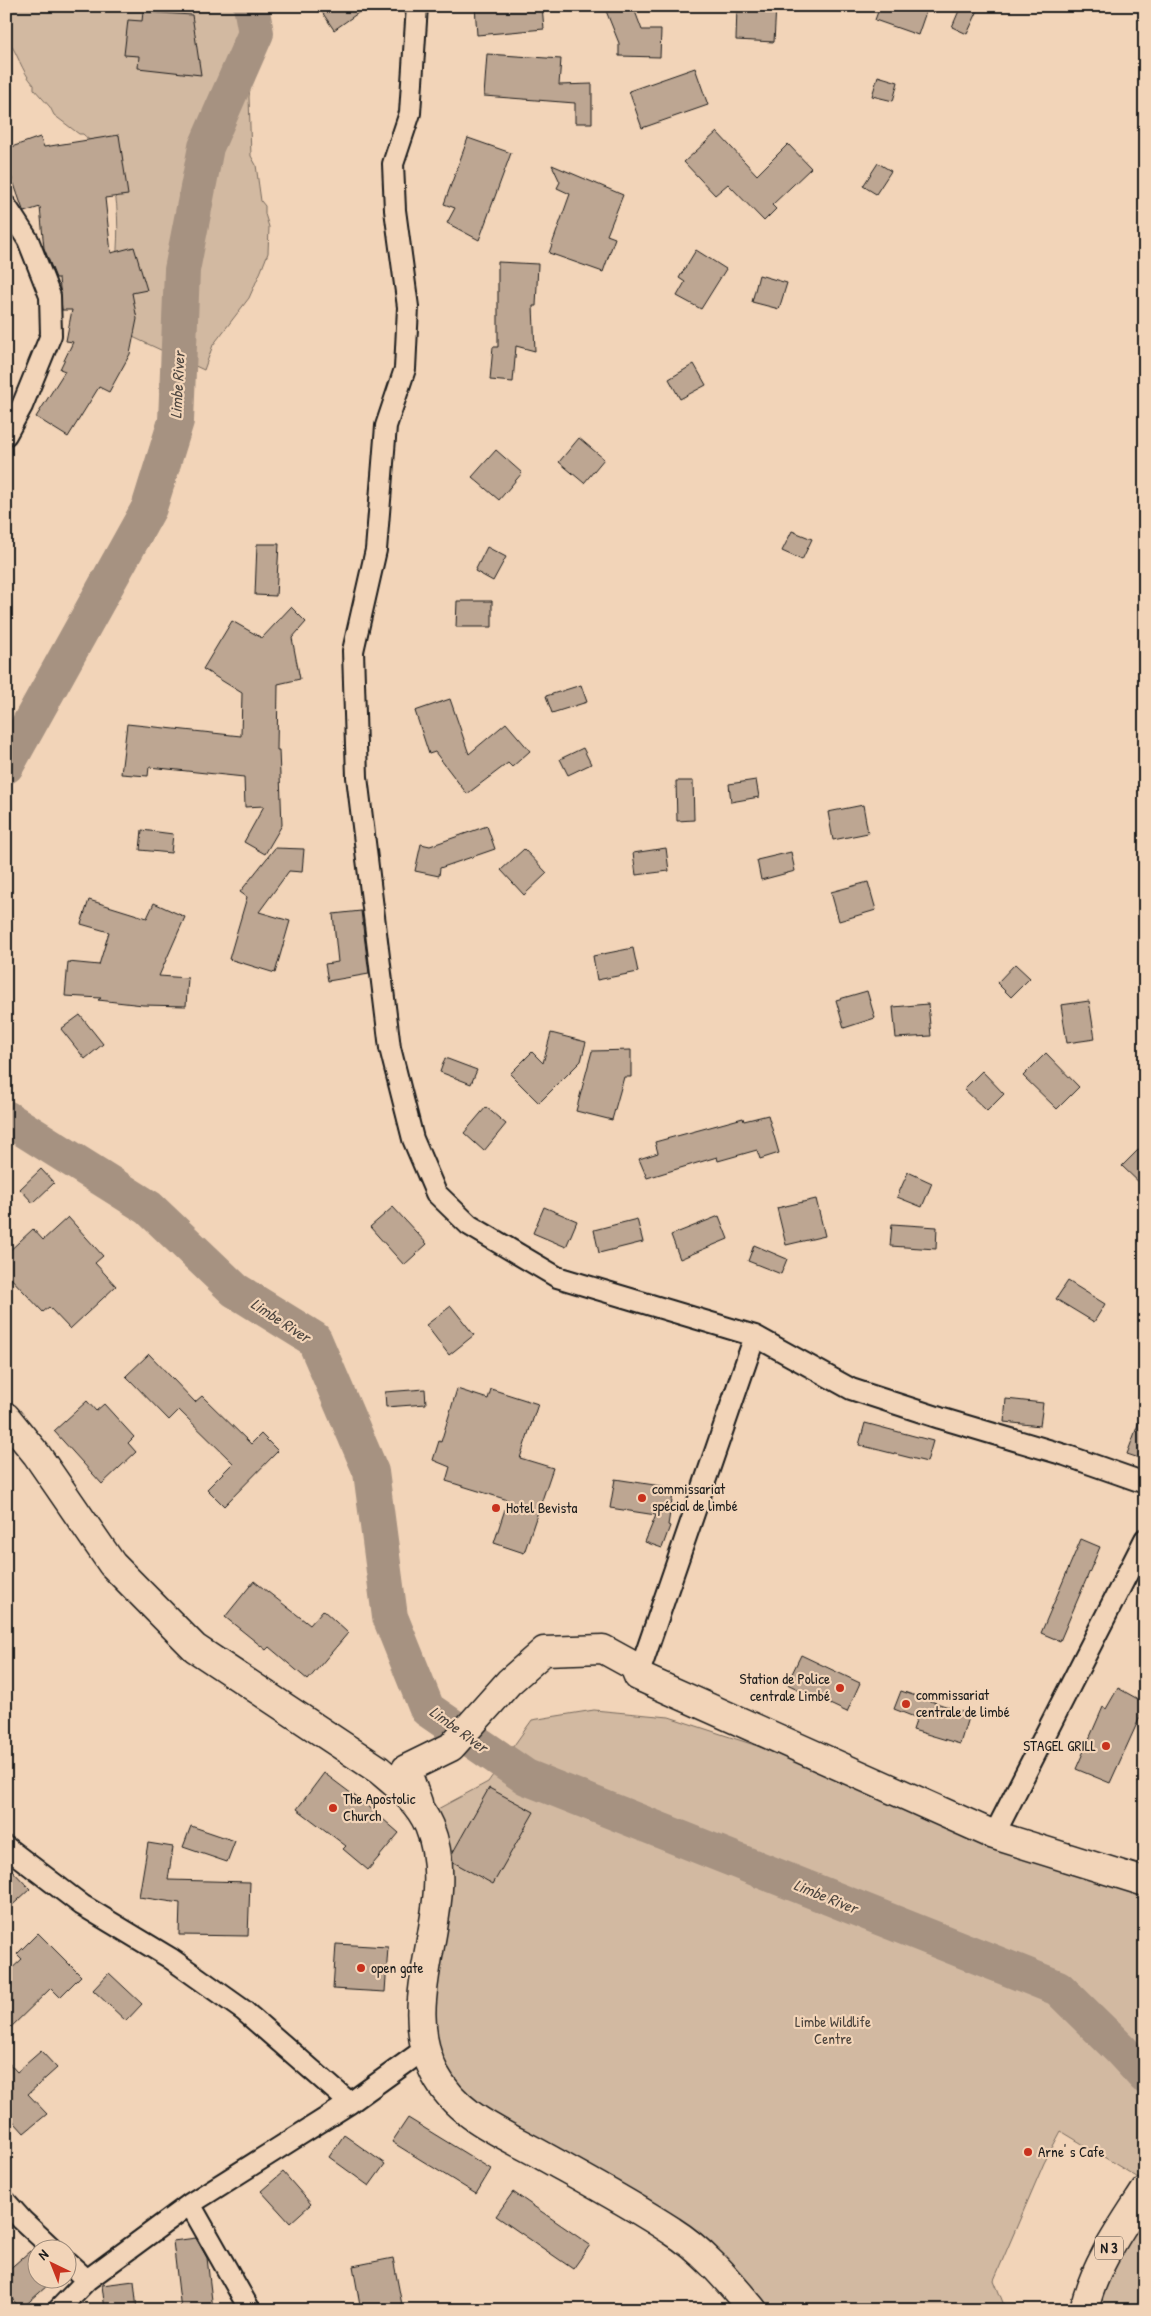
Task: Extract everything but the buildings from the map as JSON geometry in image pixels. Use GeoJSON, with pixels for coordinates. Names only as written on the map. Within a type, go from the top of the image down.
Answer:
{"type":"FeatureCollection","features":[{"type":"Feature","properties":{"kind":"main road"},"geometry":{"type":"LineString","coordinates":[[6,1416],[112,1564],[195,1648],[379,1770],[405,1792],[420,1811],[429,1826],[435,1846],[438,1883],[421,1996],[421,2029],[425,2049],[436,2075],[458,2105],[494,2131],[534,2151],[674,2232],[716,2267],[753,2310]]}},
{"type":"Feature","properties":{"kind":"main road"},"geometry":{"type":"LineString","coordinates":[[420,1811],[406,1769],[451,1748],[483,1709],[544,1651],[603,1649],[634,1666],[638,1676],[994,1835],[1145,1882]]}},
{"type":"Feature","properties":{"kind":"main road","name":"N 3"},"geometry":{"type":"LineString","coordinates":[[1084,2310],[1095,2276],[1112,2242],[1145,2191]]}},
{"type":"Feature","properties":{"kind":"street"},"geometry":{"type":"LineString","coordinates":[[417,6],[410,113],[393,164],[395,210],[408,307],[405,369],[386,426],[376,550],[353,650],[357,777],[390,1048],[413,1139],[436,1193],[469,1225],[557,1277],[756,1336],[851,1389],[1065,1455],[1145,1483]]}},
{"type":"Feature","properties":{"kind":"street"},"geometry":{"type":"LineString","coordinates":[[6,206],[28,240],[50,296],[51,336],[22,406],[6,435]]}},
{"type":"Feature","properties":{"kind":"street"},"geometry":{"type":"LineString","coordinates":[[638,1676],[756,1336]]}},
{"type":"Feature","properties":{"kind":"street"},"geometry":{"type":"LineString","coordinates":[[994,1835],[1145,1539]]}},
{"type":"Feature","properties":{"kind":"street"},"geometry":{"type":"LineString","coordinates":[[6,1847],[82,1905],[170,1958],[243,2010],[350,2103]]}},
{"type":"Feature","properties":{"kind":"street"},"geometry":{"type":"LineString","coordinates":[[58,2310],[87,2280],[190,2204],[350,2103],[425,2049]]}},
{"type":"Feature","properties":{"kind":"street"},"geometry":{"type":"LineString","coordinates":[[6,2202],[41,2238]]}},
{"type":"Feature","properties":{"kind":"street"},"geometry":{"type":"LineString","coordinates":[[190,2204],[250,2310]]}},
{"type":"Feature","properties":{"kind":"street"},"geometry":{"type":"LineString","coordinates":[[78,2271],[87,2280]]}},
{"type":"Feature","properties":{"kind":"green space"},"geometry":{"type":"Polygon","coordinates":[[[6,6],[270,6],[267,20],[263,24],[254,49],[249,97],[251,156],[256,165],[261,201],[265,206],[269,227],[268,253],[249,298],[213,345],[204,370],[109,326],[118,238],[115,193],[110,173],[98,149],[83,134],[79,134],[54,115],[50,107],[34,89],[34,85],[6,38],[6,6]]]}},
{"type":"Feature","properties":{"kind":"green space","name":"Limbe Wildlife Centre"},"geometry":{"type":"Polygon","coordinates":[[[594,1710],[669,1717],[1145,1873],[1145,2182],[1061,2131],[1044,2163],[994,2280],[1006,2310],[763,2310],[462,2104],[429,2050],[434,1811],[488,1782],[532,1720],[594,1710]]]}},
{"type":"Feature","properties":{"kind":"green space"},"geometry":{"type":"Polygon","coordinates":[[[1145,2192],[1145,2310],[1088,2310],[1145,2192]]]}},
{"type":"Feature","properties":{"kind":"waterway","name":"Limbe River"},"geometry":{"type":"LineString","coordinates":[[6,766],[149,508],[176,421],[182,270],[206,147],[256,33],[251,6]]}},
{"type":"Feature","properties":{"kind":"waterway","name":"Limbe River"},"geometry":{"type":"LineString","coordinates":[[6,1118],[149,1208],[235,1290],[314,1339],[371,1472],[390,1617],[427,1709],[526,1777],[1058,1988],[1145,2076]]}},
{"type":"Feature","properties":{"kind":"place","name":"commissariat spécial de limbé"},"geometry":{"type":"Point","coordinates":[642,1498]}},
{"type":"Feature","properties":{"kind":"place","name":"Hotel Bevista"},"geometry":{"type":"Point","coordinates":[496,1508]}},
{"type":"Feature","properties":{"kind":"place","name":"Station de Police centrale Limbé"},"geometry":{"type":"Point","coordinates":[840,1688]}},
{"type":"Feature","properties":{"kind":"place","name":"commissariat centrale de limbé"},"geometry":{"type":"Point","coordinates":[906,1704]}},
{"type":"Feature","properties":{"kind":"place","name":"STAGEL GRILL"},"geometry":{"type":"Point","coordinates":[1106,1746]}},
{"type":"Feature","properties":{"kind":"place","name":"The Apostolic Church"},"geometry":{"type":"Point","coordinates":[333,1808]}},
{"type":"Feature","properties":{"kind":"place","name":"open gate"},"geometry":{"type":"Point","coordinates":[361,1968]}},
{"type":"Feature","properties":{"kind":"place","name":"Arne' s Cafe"},"geometry":{"type":"Point","coordinates":[1028,2152]}}]}
